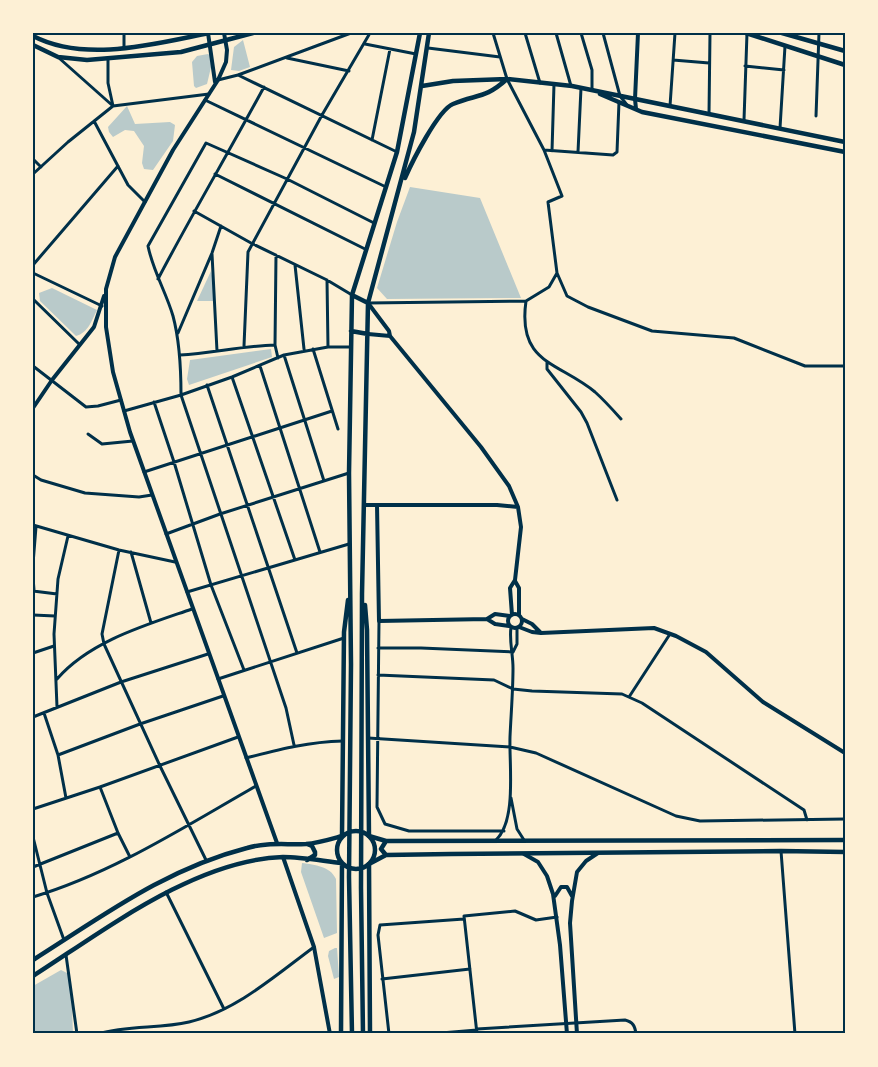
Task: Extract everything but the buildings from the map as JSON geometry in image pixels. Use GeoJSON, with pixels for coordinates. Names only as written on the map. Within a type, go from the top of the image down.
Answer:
{"type":"FeatureCollection","features":[{"type":"Feature","properties":{"kind":"main road"},"geometry":{"type":"LineString","coordinates":[[33,36],[65,48],[91,51],[163,42],[208,33]]}},
{"type":"Feature","properties":{"kind":"main road"},"geometry":{"type":"LineString","coordinates":[[33,45],[58,57],[87,60],[181,52],[253,33]]}},
{"type":"Feature","properties":{"kind":"main road"},"geometry":{"type":"LineString","coordinates":[[352,1034],[349,877],[351,664],[349,473],[352,295],[397,152],[420,33]]}},
{"type":"Feature","properties":{"kind":"main road"},"geometry":{"type":"LineString","coordinates":[[363,1034],[362,580],[368,303],[414,132],[429,33]]}},
{"type":"Feature","properties":{"kind":"main road"},"geometry":{"type":"LineString","coordinates":[[747,33],[845,65]]}},
{"type":"Feature","properties":{"kind":"main road"},"geometry":{"type":"LineString","coordinates":[[782,33],[845,51]]}},
{"type":"Feature","properties":{"kind":"main road"},"geometry":{"type":"LineString","coordinates":[[422,86],[453,81],[507,79],[572,86],[620,99],[635,99],[845,142]]}},
{"type":"Feature","properties":{"kind":"main road"},"geometry":{"type":"LineString","coordinates":[[398,195],[412,162],[436,122],[450,105],[487,95],[507,79]]}},
{"type":"Feature","properties":{"kind":"main road"},"geometry":{"type":"LineString","coordinates":[[620,99],[636,109],[845,152]]}},
{"type":"Feature","properties":{"kind":"main road"},"geometry":{"type":"LineString","coordinates":[[352,295],[368,303]]}},
{"type":"Feature","properties":{"kind":"main road"},"geometry":{"type":"LineString","coordinates":[[351,331],[368,334]]}},
{"type":"Feature","properties":{"kind":"main road"},"geometry":{"type":"LineString","coordinates":[[341,1034],[342,863],[337,847],[342,836],[344,638],[350,576]]}},
{"type":"Feature","properties":{"kind":"main road"},"geometry":{"type":"LineString","coordinates":[[362,580],[367,630],[369,836],[373,841],[374,853],[369,864],[370,1034]]}},
{"type":"Feature","properties":{"kind":"main road"},"geometry":{"type":"LineString","coordinates":[[33,960],[157,882],[206,860],[250,847],[277,843],[307,844],[342,836],[353,831],[386,841],[845,840]]}},
{"type":"Feature","properties":{"kind":"main road"},"geometry":{"type":"LineString","coordinates":[[386,841],[381,849],[386,855]]}},
{"type":"Feature","properties":{"kind":"main road"},"geometry":{"type":"LineString","coordinates":[[307,844],[312,846],[315,852],[307,860]]}},
{"type":"Feature","properties":{"kind":"main road"},"geometry":{"type":"LineString","coordinates":[[33,976],[166,892],[208,874],[252,862],[283,857],[342,863],[352,869],[358,869],[386,855],[845,852]]}},
{"type":"Feature","properties":{"kind":"street"},"geometry":{"type":"LineString","coordinates":[[124,33],[124,47]]}},
{"type":"Feature","properties":{"kind":"street"},"geometry":{"type":"LineString","coordinates":[[208,33],[214,86]]}},
{"type":"Feature","properties":{"kind":"street"},"geometry":{"type":"LineString","coordinates":[[33,408],[94,327],[102,306],[114,257],[173,150],[218,80],[226,62],[224,33]]}},
{"type":"Feature","properties":{"kind":"street"},"geometry":{"type":"LineString","coordinates":[[218,80],[238,75],[351,33]]}},
{"type":"Feature","properties":{"kind":"street"},"geometry":{"type":"LineString","coordinates":[[244,346],[248,252],[251,243],[370,33]]}},
{"type":"Feature","properties":{"kind":"street"},"geometry":{"type":"LineString","coordinates":[[493,33],[507,79],[544,150],[562,196],[548,202],[557,273],[567,296],[588,308],[652,331],[734,338],[806,366],[845,366]]}},
{"type":"Feature","properties":{"kind":"street"},"geometry":{"type":"LineString","coordinates":[[525,33],[540,83]]}},
{"type":"Feature","properties":{"kind":"street"},"geometry":{"type":"LineString","coordinates":[[556,33],[572,86]]}},
{"type":"Feature","properties":{"kind":"street"},"geometry":{"type":"LineString","coordinates":[[580,33],[592,70],[592,90]]}},
{"type":"Feature","properties":{"kind":"street"},"geometry":{"type":"LineString","coordinates":[[544,150],[614,155],[617,152],[620,99],[603,33]]}},
{"type":"Feature","properties":{"kind":"street"},"geometry":{"type":"LineString","coordinates":[[636,109],[638,33]]}},
{"type":"Feature","properties":{"kind":"street"},"geometry":{"type":"LineString","coordinates":[[670,106],[675,33]]}},
{"type":"Feature","properties":{"kind":"street"},"geometry":{"type":"LineString","coordinates":[[709,114],[710,33]]}},
{"type":"Feature","properties":{"kind":"street"},"geometry":{"type":"LineString","coordinates":[[744,120],[747,33]]}},
{"type":"Feature","properties":{"kind":"street"},"geometry":{"type":"LineString","coordinates":[[816,116],[819,33]]}},
{"type":"Feature","properties":{"kind":"street"},"geometry":{"type":"LineString","coordinates":[[364,44],[416,54]]}},
{"type":"Feature","properties":{"kind":"street"},"geometry":{"type":"LineString","coordinates":[[780,128],[785,46]]}},
{"type":"Feature","properties":{"kind":"street"},"geometry":{"type":"LineString","coordinates":[[427,48],[500,57]]}},
{"type":"Feature","properties":{"kind":"street"},"geometry":{"type":"LineString","coordinates":[[372,140],[390,49]]}},
{"type":"Feature","properties":{"kind":"street"},"geometry":{"type":"LineString","coordinates":[[58,57],[113,106]]}},
{"type":"Feature","properties":{"kind":"street"},"geometry":{"type":"LineString","coordinates":[[108,58],[108,83],[113,106]]}},
{"type":"Feature","properties":{"kind":"street"},"geometry":{"type":"LineString","coordinates":[[284,58],[350,71]]}},
{"type":"Feature","properties":{"kind":"street"},"geometry":{"type":"LineString","coordinates":[[673,60],[709,63]]}},
{"type":"Feature","properties":{"kind":"street"},"geometry":{"type":"LineString","coordinates":[[745,66],[784,69]]}},
{"type":"Feature","properties":{"kind":"street"},"geometry":{"type":"LineString","coordinates":[[238,75],[397,152]]}},
{"type":"Feature","properties":{"kind":"street"},"geometry":{"type":"LineString","coordinates":[[552,151],[554,84]]}},
{"type":"Feature","properties":{"kind":"street"},"geometry":{"type":"LineString","coordinates":[[158,279],[264,87]]}},
{"type":"Feature","properties":{"kind":"street"},"geometry":{"type":"LineString","coordinates":[[578,152],[581,88]]}},
{"type":"Feature","properties":{"kind":"street"},"geometry":{"type":"LineString","coordinates":[[33,174],[113,106],[209,93]]}},
{"type":"Feature","properties":{"kind":"street"},"geometry":{"type":"LineString","coordinates":[[205,100],[386,187]]}},
{"type":"Feature","properties":{"kind":"street"},"geometry":{"type":"LineString","coordinates":[[94,121],[128,185],[145,202]]}},
{"type":"Feature","properties":{"kind":"street"},"geometry":{"type":"LineString","coordinates":[[294,745],[286,708],[271,661],[181,394],[177,334],[172,314],[151,262],[148,246],[206,143],[287,179],[374,223]]}},
{"type":"Feature","properties":{"kind":"street"},"geometry":{"type":"LineString","coordinates":[[33,159],[41,167]]}},
{"type":"Feature","properties":{"kind":"street"},"geometry":{"type":"LineString","coordinates":[[33,265],[118,166]]}},
{"type":"Feature","properties":{"kind":"street"},"geometry":{"type":"LineString","coordinates":[[215,174],[365,249]]}},
{"type":"Feature","properties":{"kind":"street"},"geometry":{"type":"LineString","coordinates":[[194,211],[352,295]]}},
{"type":"Feature","properties":{"kind":"street"},"geometry":{"type":"LineString","coordinates":[[177,334],[212,253],[221,226]]}},
{"type":"Feature","properties":{"kind":"street"},"geometry":{"type":"LineString","coordinates":[[212,253],[217,351]]}},
{"type":"Feature","properties":{"kind":"street"},"geometry":{"type":"LineString","coordinates":[[276,255],[275,345],[278,358]]}},
{"type":"Feature","properties":{"kind":"street"},"geometry":{"type":"LineString","coordinates":[[295,265],[304,350]]}},
{"type":"Feature","properties":{"kind":"street"},"geometry":{"type":"LineString","coordinates":[[33,273],[102,306]]}},
{"type":"Feature","properties":{"kind":"street"},"geometry":{"type":"LineString","coordinates":[[368,303],[526,301],[549,287],[557,273]]}},
{"type":"Feature","properties":{"kind":"street"},"geometry":{"type":"LineString","coordinates":[[327,280],[328,347]]}},
{"type":"Feature","properties":{"kind":"street"},"geometry":{"type":"LineString","coordinates":[[106,289],[106,327],[113,372],[133,441],[277,843]]}},
{"type":"Feature","properties":{"kind":"street"},"geometry":{"type":"LineString","coordinates":[[33,300],[80,344]]}},
{"type":"Feature","properties":{"kind":"street"},"geometry":{"type":"LineString","coordinates":[[526,301],[525,317],[532,349],[547,362],[595,392],[621,419]]}},
{"type":"Feature","properties":{"kind":"street"},"geometry":{"type":"LineString","coordinates":[[368,303],[389,330],[390,336],[481,447],[509,486],[518,507],[521,527],[515,580],[510,588],[511,616],[517,644],[513,652]]}},
{"type":"Feature","properties":{"kind":"street"},"geometry":{"type":"LineString","coordinates":[[368,334],[390,336]]}},
{"type":"Feature","properties":{"kind":"street"},"geometry":{"type":"LineString","coordinates":[[180,354],[244,346],[275,345]]}},
{"type":"Feature","properties":{"kind":"street"},"geometry":{"type":"LineString","coordinates":[[124,411],[232,377],[284,355],[328,347],[351,347]]}},
{"type":"Feature","properties":{"kind":"street"},"geometry":{"type":"LineString","coordinates":[[313,349],[338,429]]}},
{"type":"Feature","properties":{"kind":"street"},"geometry":{"type":"LineString","coordinates":[[284,355],[324,481]]}},
{"type":"Feature","properties":{"kind":"street"},"geometry":{"type":"LineString","coordinates":[[547,362],[548,369],[587,423],[617,500]]}},
{"type":"Feature","properties":{"kind":"street"},"geometry":{"type":"LineString","coordinates":[[33,366],[86,407],[121,400]]}},
{"type":"Feature","properties":{"kind":"street"},"geometry":{"type":"LineString","coordinates":[[260,366],[320,552]]}},
{"type":"Feature","properties":{"kind":"street"},"geometry":{"type":"LineString","coordinates":[[232,377],[295,560]]}},
{"type":"Feature","properties":{"kind":"street"},"geometry":{"type":"LineString","coordinates":[[207,385],[297,653]]}},
{"type":"Feature","properties":{"kind":"street"},"geometry":{"type":"LineString","coordinates":[[154,402],[194,523],[211,585],[244,670]]}},
{"type":"Feature","properties":{"kind":"street"},"geometry":{"type":"LineString","coordinates":[[144,472],[332,411]]}},
{"type":"Feature","properties":{"kind":"street"},"geometry":{"type":"LineString","coordinates":[[88,434],[102,444],[133,441]]}},
{"type":"Feature","properties":{"kind":"street"},"geometry":{"type":"LineString","coordinates":[[165,534],[349,473]]}},
{"type":"Feature","properties":{"kind":"street"},"geometry":{"type":"LineString","coordinates":[[33,475],[41,480],[85,493],[139,497],[152,495]]}},
{"type":"Feature","properties":{"kind":"street"},"geometry":{"type":"LineString","coordinates":[[363,505],[497,504],[518,507]]}},
{"type":"Feature","properties":{"kind":"street"},"geometry":{"type":"LineString","coordinates":[[377,505],[379,621],[377,807],[385,824],[410,831],[504,831]]}},
{"type":"Feature","properties":{"kind":"street"},"geometry":{"type":"LineString","coordinates":[[33,564],[35,526],[119,550],[175,562]]}},
{"type":"Feature","properties":{"kind":"street"},"geometry":{"type":"LineString","coordinates":[[57,708],[55,616],[58,579],[68,536]]}},
{"type":"Feature","properties":{"kind":"street"},"geometry":{"type":"LineString","coordinates":[[186,592],[349,544]]}},
{"type":"Feature","properties":{"kind":"street"},"geometry":{"type":"LineString","coordinates":[[119,550],[102,634],[104,644],[206,860]]}},
{"type":"Feature","properties":{"kind":"street"},"geometry":{"type":"LineString","coordinates":[[131,552],[151,623]]}},
{"type":"Feature","properties":{"kind":"street"},"geometry":{"type":"LineString","coordinates":[[33,577],[34,591],[57,594]]}},
{"type":"Feature","properties":{"kind":"street"},"geometry":{"type":"LineString","coordinates":[[515,580],[519,588],[520,617],[509,643],[513,652],[511,794],[517,829],[525,841]]}},
{"type":"Feature","properties":{"kind":"street"},"geometry":{"type":"LineString","coordinates":[[57,679],[69,665],[104,644],[151,623],[192,609]]}},
{"type":"Feature","properties":{"kind":"street"},"geometry":{"type":"LineString","coordinates":[[379,621],[487,619],[495,614],[520,617],[541,633]]}},
{"type":"Feature","properties":{"kind":"street"},"geometry":{"type":"LineString","coordinates":[[33,615],[55,616]]}},
{"type":"Feature","properties":{"kind":"street"},"geometry":{"type":"LineString","coordinates":[[487,619],[495,624],[541,633],[654,628],[706,652],[763,702],[845,753]]}},
{"type":"Feature","properties":{"kind":"street"},"geometry":{"type":"LineString","coordinates":[[629,696],[670,634]]}},
{"type":"Feature","properties":{"kind":"street"},"geometry":{"type":"LineString","coordinates":[[217,680],[344,638]]}},
{"type":"Feature","properties":{"kind":"street"},"geometry":{"type":"LineString","coordinates":[[33,653],[54,646]]}},
{"type":"Feature","properties":{"kind":"street"},"geometry":{"type":"LineString","coordinates":[[378,648],[513,652]]}},
{"type":"Feature","properties":{"kind":"street"},"geometry":{"type":"LineString","coordinates":[[33,717],[121,682],[208,654]]}},
{"type":"Feature","properties":{"kind":"street"},"geometry":{"type":"LineString","coordinates":[[378,675],[494,680],[513,689],[629,696],[804,810],[807,820]]}},
{"type":"Feature","properties":{"kind":"street"},"geometry":{"type":"LineString","coordinates":[[58,755],[223,696]]}},
{"type":"Feature","properties":{"kind":"street"},"geometry":{"type":"LineString","coordinates":[[44,713],[58,755],[66,798]]}},
{"type":"Feature","properties":{"kind":"street"},"geometry":{"type":"LineString","coordinates":[[33,800],[34,808],[100,787],[238,737]]}},
{"type":"Feature","properties":{"kind":"street"},"geometry":{"type":"LineString","coordinates":[[368,738],[510,747],[536,753],[676,816],[688,819],[700,821],[845,819]]}},
{"type":"Feature","properties":{"kind":"street"},"geometry":{"type":"LineString","coordinates":[[246,758],[315,741],[343,741]]}},
{"type":"Feature","properties":{"kind":"street"},"geometry":{"type":"LineString","coordinates":[[33,897],[91,876],[130,857],[256,786]]}},
{"type":"Feature","properties":{"kind":"street"},"geometry":{"type":"LineString","coordinates":[[100,787],[130,857]]}},
{"type":"Feature","properties":{"kind":"street"},"geometry":{"type":"LineString","coordinates":[[495,841],[504,831],[511,794]]}},
{"type":"Feature","properties":{"kind":"street"},"geometry":{"type":"LineString","coordinates":[[33,867],[118,833]]}},
{"type":"Feature","properties":{"kind":"street"},"geometry":{"type":"LineString","coordinates":[[33,837],[47,893],[64,940]]}},
{"type":"Feature","properties":{"kind":"street"},"geometry":{"type":"LineString","coordinates":[[781,851],[795,1034]]}},
{"type":"Feature","properties":{"kind":"street"},"geometry":{"type":"LineString","coordinates":[[577,1034],[570,923],[572,897],[577,872],[586,861],[598,853]]}},
{"type":"Feature","properties":{"kind":"street"},"geometry":{"type":"LineString","coordinates":[[524,854],[538,862],[547,876],[554,899],[567,1034]]}},
{"type":"Feature","properties":{"kind":"street"},"geometry":{"type":"LineString","coordinates":[[283,857],[314,947],[330,1034]]}},
{"type":"Feature","properties":{"kind":"street"},"geometry":{"type":"LineString","coordinates":[[554,899],[561,887],[567,887],[572,897]]}},
{"type":"Feature","properties":{"kind":"street"},"geometry":{"type":"LineString","coordinates":[[166,892],[224,1009]]}},
{"type":"Feature","properties":{"kind":"street"},"geometry":{"type":"LineString","coordinates":[[389,1034],[378,935],[380,925],[464,919],[464,916],[506,911],[515,911],[536,920],[557,917]]}},
{"type":"Feature","properties":{"kind":"street"},"geometry":{"type":"LineString","coordinates":[[464,919],[477,1031]]}},
{"type":"Feature","properties":{"kind":"street"},"geometry":{"type":"LineString","coordinates":[[98,1034],[124,1028],[187,1023],[204,1018],[240,1000],[314,947]]}},
{"type":"Feature","properties":{"kind":"street"},"geometry":{"type":"LineString","coordinates":[[66,955],[77,1034]]}},
{"type":"Feature","properties":{"kind":"street"},"geometry":{"type":"LineString","coordinates":[[382,979],[470,969]]}},
{"type":"Feature","properties":{"kind":"street"},"geometry":{"type":"LineString","coordinates":[[429,1034],[625,1020],[631,1022],[635,1027],[636,1034]]}},
{"type":"Feature","properties":{"kind":"street"},"geometry":{"type":"LineString","coordinates":[[124,1028],[125,1034]]}},
{"type":"Feature","properties":{"kind":"street"},"geometry":{"type":"LineString","coordinates":[[833,1034],[845,1033]]}},
{"type":"Feature","properties":{"kind":"shaded area"},"geometry":{"type":"Polygon","coordinates":[[[243,40],[250,67],[239,71],[231,70],[234,47],[243,40]]]}},
{"type":"Feature","properties":{"kind":"shaded area"},"geometry":{"type":"Polygon","coordinates":[[[208,54],[211,56],[212,63],[207,84],[196,88],[192,62],[197,56],[208,54]]]}},
{"type":"Feature","properties":{"kind":"shaded area"},"geometry":{"type":"Polygon","coordinates":[[[127,106],[135,124],[170,122],[175,125],[173,141],[153,170],[144,169],[142,163],[144,146],[134,131],[125,130],[113,137],[109,132],[108,127],[127,106]]]}},
{"type":"Feature","properties":{"kind":"shaded area"},"geometry":{"type":"Polygon","coordinates":[[[410,187],[480,198],[521,298],[387,299],[377,288],[410,187]]]}},
{"type":"Feature","properties":{"kind":"shaded area"},"geometry":{"type":"Polygon","coordinates":[[[211,271],[213,301],[197,301],[211,271]]]}},
{"type":"Feature","properties":{"kind":"shaded area"},"geometry":{"type":"Polygon","coordinates":[[[52,288],[97,310],[84,332],[76,336],[40,301],[39,293],[52,288]]]}},
{"type":"Feature","properties":{"kind":"shaded area"},"geometry":{"type":"Polygon","coordinates":[[[271,349],[272,357],[189,385],[187,379],[190,360],[271,349]]]}},
{"type":"Feature","properties":{"kind":"shaded area"},"geometry":{"type":"Polygon","coordinates":[[[302,863],[326,869],[336,879],[337,933],[324,938],[301,872],[302,863]]]}},
{"type":"Feature","properties":{"kind":"shaded area"},"geometry":{"type":"Polygon","coordinates":[[[337,948],[339,977],[334,979],[328,956],[329,951],[337,948]]]}},
{"type":"Feature","properties":{"kind":"shaded area"},"geometry":{"type":"Polygon","coordinates":[[[61,970],[69,974],[71,981],[73,1034],[34,1034],[33,986],[61,970]]]}}]}
